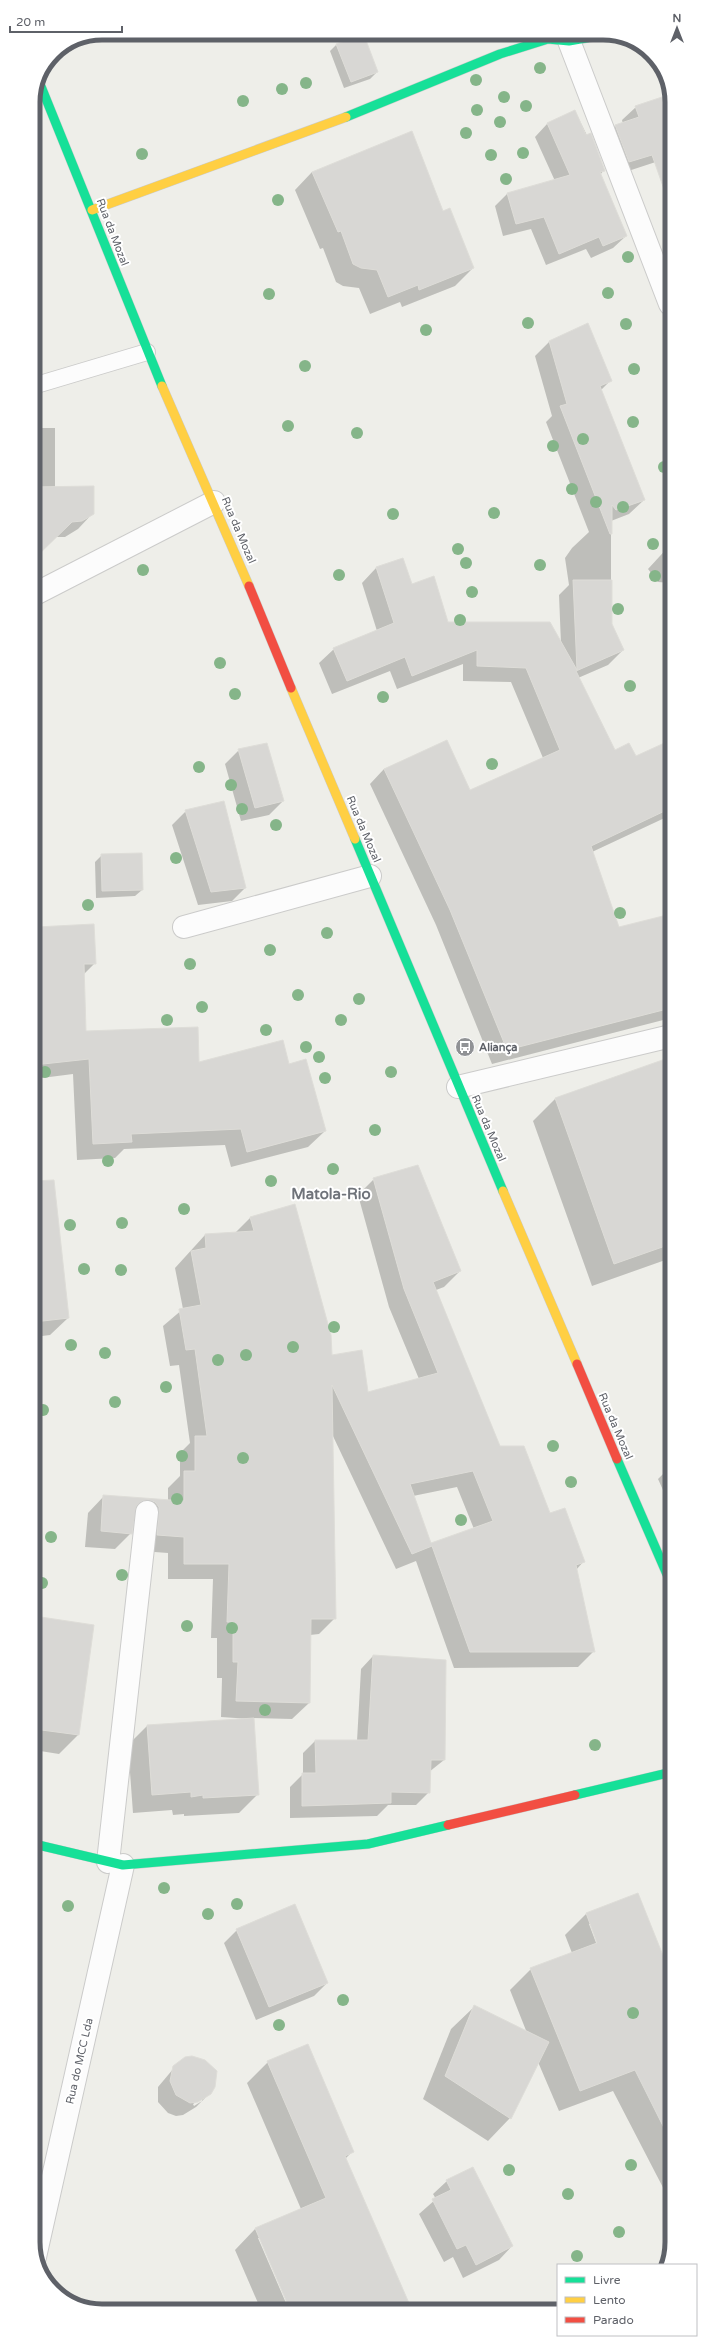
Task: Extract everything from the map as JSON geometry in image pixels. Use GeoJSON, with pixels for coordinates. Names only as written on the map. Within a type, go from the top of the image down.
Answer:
{"type":"FeatureCollection","features":[{"type":"Feature","properties":{"kind":"main road"},"geometry":{"type":"LineString","coordinates":[[92,210],[352,115],[500,54],[550,40]]}},
{"type":"Feature","properties":{"kind":"main road","name":"Rua da Mozal"},"geometry":{"type":"LineString","coordinates":[[41,89],[92,210],[147,352],[214,502],[458,1087],[665,1570]]}},
{"type":"Feature","properties":{"kind":"main road"},"geometry":{"type":"LineString","coordinates":[[40,1845],[115,1863],[368,1844],[665,1774]]}},
{"type":"Feature","properties":{"kind":"street"},"geometry":{"type":"LineString","coordinates":[[558,40],[665,292]]}},
{"type":"Feature","properties":{"kind":"street"},"geometry":{"type":"LineString","coordinates":[[40,592],[214,502]]}},
{"type":"Feature","properties":{"kind":"street"},"geometry":{"type":"LineString","coordinates":[[184,927],[370,876]]}},
{"type":"Feature","properties":{"kind":"street"},"geometry":{"type":"LineString","coordinates":[[458,1087],[665,1037]]}},
{"type":"Feature","properties":{"kind":"street","name":"Rua do MCC Lda"},"geometry":{"type":"LineString","coordinates":[[40,2232],[115,1863],[147,1512]]}},
{"type":"Feature","properties":{"kind":"lane"},"geometry":{"type":"LineString","coordinates":[[40,384],[147,352]]}},
{"type":"Feature","properties":{"kind":"building"},"geometry":{"type":"Polygon","coordinates":[[[348,40],[366,40],[378,72],[351,82],[336,44],[348,40]]]}},
{"type":"Feature","properties":{"kind":"building"},"geometry":{"type":"Polygon","coordinates":[[[665,96],[665,192],[652,155],[629,162],[615,125],[639,117],[635,106],[665,96]]]}},
{"type":"Feature","properties":{"kind":"building"},"geometry":{"type":"Polygon","coordinates":[[[575,110],[586,135],[591,133],[605,171],[600,172],[627,236],[603,246],[599,237],[559,254],[544,217],[516,224],[507,193],[570,175],[547,123],[575,110]]]}},
{"type":"Feature","properties":{"kind":"building"},"geometry":{"type":"Polygon","coordinates":[[[412,131],[443,211],[450,208],[474,268],[419,290],[418,285],[388,297],[377,270],[361,268],[353,264],[341,231],[338,232],[312,172],[412,131]]]}},
{"type":"Feature","properties":{"kind":"building"},"geometry":{"type":"Polygon","coordinates":[[[588,323],[612,381],[600,386],[645,500],[616,510],[612,505],[612,534],[610,534],[560,406],[567,404],[549,341],[588,323]]]}},
{"type":"Feature","properties":{"kind":"building"},"geometry":{"type":"Polygon","coordinates":[[[94,486],[94,514],[82,521],[72,522],[40,553],[40,487],[94,486]]]}},
{"type":"Feature","properties":{"kind":"building"},"geometry":{"type":"Polygon","coordinates":[[[403,558],[412,584],[434,576],[448,622],[550,622],[577,670],[573,580],[612,580],[612,624],[624,650],[576,671],[615,750],[629,743],[636,756],[665,743],[665,811],[591,846],[619,927],[665,916],[665,1010],[507,1050],[450,910],[384,769],[447,740],[470,790],[560,750],[526,668],[477,666],[477,650],[412,676],[405,657],[347,681],[333,648],[394,623],[376,567],[403,558]]]}},
{"type":"Feature","properties":{"kind":"building"},"geometry":{"type":"Polygon","coordinates":[[[267,743],[284,801],[255,808],[238,749],[267,743]]]}},
{"type":"Feature","properties":{"kind":"building"},"geometry":{"type":"Polygon","coordinates":[[[224,801],[246,888],[211,892],[185,810],[224,801]]]}},
{"type":"Feature","properties":{"kind":"building"},"geometry":{"type":"Polygon","coordinates":[[[142,853],[143,890],[102,891],[101,854],[142,853]]]}},
{"type":"Feature","properties":{"kind":"building"},"geometry":{"type":"Polygon","coordinates":[[[94,924],[96,964],[84,964],[86,1031],[198,1027],[199,1062],[283,1040],[289,1064],[306,1059],[326,1131],[247,1152],[241,1129],[131,1134],[132,1142],[93,1144],[89,1059],[40,1064],[40,927],[94,924]]]}},
{"type":"Feature","properties":{"kind":"building"},"geometry":{"type":"Polygon","coordinates":[[[665,1059],[665,1246],[614,1264],[555,1098],[665,1059]]]}},
{"type":"Feature","properties":{"kind":"building"},"geometry":{"type":"Polygon","coordinates":[[[418,1165],[461,1271],[433,1282],[500,1446],[524,1446],[550,1513],[565,1508],[585,1562],[576,1565],[595,1652],[470,1652],[432,1546],[412,1554],[332,1385],[336,1619],[311,1619],[310,1703],[236,1701],[238,1662],[233,1662],[233,1622],[227,1622],[229,1564],[184,1564],[184,1537],[157,1535],[159,1507],[155,1502],[149,1500],[142,1501],[137,1505],[132,1534],[101,1531],[103,1495],[184,1501],[184,1471],[195,1471],[195,1436],[207,1436],[195,1349],[186,1350],[179,1309],[201,1305],[191,1251],[206,1248],[205,1234],[254,1231],[250,1217],[295,1204],[331,1335],[332,1355],[362,1350],[368,1392],[438,1373],[404,1289],[373,1178],[418,1165]],[[473,1471],[410,1484],[431,1543],[493,1521],[473,1471]]]}},
{"type":"Feature","properties":{"kind":"building"},"geometry":{"type":"Polygon","coordinates":[[[54,1180],[69,1318],[40,1321],[40,1181],[54,1180]]]}},
{"type":"Feature","properties":{"kind":"building"},"geometry":{"type":"Polygon","coordinates":[[[40,1617],[94,1625],[79,1735],[40,1730],[40,1617]]]}},
{"type":"Feature","properties":{"kind":"building"},"geometry":{"type":"Polygon","coordinates":[[[373,1655],[446,1660],[445,1760],[431,1760],[430,1793],[391,1792],[391,1803],[302,1806],[302,1773],[316,1773],[315,1740],[368,1740],[373,1655]]]}},
{"type":"Feature","properties":{"kind":"building"},"geometry":{"type":"Polygon","coordinates":[[[254,1718],[259,1795],[203,1798],[203,1795],[191,1797],[191,1792],[152,1795],[147,1725],[254,1718]]]}},
{"type":"Feature","properties":{"kind":"building"},"geometry":{"type":"Polygon","coordinates":[[[638,1893],[665,1960],[665,2130],[635,2070],[580,2091],[530,1968],[597,1943],[586,1913],[638,1893]]]}},
{"type":"Feature","properties":{"kind":"building"},"geometry":{"type":"Polygon","coordinates":[[[295,1904],[328,1983],[269,2007],[236,1929],[295,1904]]]}},
{"type":"Feature","properties":{"kind":"building"},"geometry":{"type":"Polygon","coordinates":[[[474,2005],[549,2042],[511,2119],[445,2076],[474,2005]]]}},
{"type":"Feature","properties":{"kind":"building"},"geometry":{"type":"Polygon","coordinates":[[[308,2044],[354,2152],[345,2156],[409,2304],[287,2304],[255,2228],[326,2198],[267,2061],[308,2044]]]}},
{"type":"Feature","properties":{"kind":"building"},"geometry":{"type":"Polygon","coordinates":[[[192,2056],[205,2060],[217,2071],[215,2087],[211,2094],[198,2102],[190,2103],[176,2095],[170,2081],[173,2066],[185,2057],[192,2056]]]}},
{"type":"Feature","properties":{"kind":"building"},"geometry":{"type":"Polygon","coordinates":[[[473,2167],[513,2246],[476,2265],[466,2245],[457,2249],[432,2199],[451,2190],[446,2180],[473,2167]]]}},
{"type":"Feature","properties":{"kind":"traffic: fast"},"geometry":{"type":"LineString","coordinates":[[346,117],[500,54],[545,40]]}},
{"type":"Feature","properties":{"kind":"traffic: fast"},"geometry":{"type":"LineString","coordinates":[[558,40],[575,40]]}},
{"type":"Feature","properties":{"kind":"traffic: fast"},"geometry":{"type":"LineString","coordinates":[[42,88],[162,386]]}},
{"type":"Feature","properties":{"kind":"traffic: fast"},"geometry":{"type":"LineString","coordinates":[[355,839],[503,1191]]}},
{"type":"Feature","properties":{"kind":"traffic: fast"},"geometry":{"type":"LineString","coordinates":[[617,1459],[665,1570]]}},
{"type":"Feature","properties":{"kind":"traffic: fast"},"geometry":{"type":"LineString","coordinates":[[575,1795],[665,1774]]}},
{"type":"Feature","properties":{"kind":"traffic: fast"},"geometry":{"type":"LineString","coordinates":[[40,1845],[123,1865],[368,1844],[448,1825]]}},
{"type":"Feature","properties":{"kind":"traffic: slow"},"geometry":{"type":"LineString","coordinates":[[92,210],[346,117]]}},
{"type":"Feature","properties":{"kind":"traffic: slow"},"geometry":{"type":"LineString","coordinates":[[162,386],[249,586]]}},
{"type":"Feature","properties":{"kind":"traffic: slow"},"geometry":{"type":"LineString","coordinates":[[291,688],[355,839]]}},
{"type":"Feature","properties":{"kind":"traffic: slow"},"geometry":{"type":"LineString","coordinates":[[503,1191],[577,1364]]}},
{"type":"Feature","properties":{"kind":"traffic: jam"},"geometry":{"type":"LineString","coordinates":[[249,586],[291,688]]}},
{"type":"Feature","properties":{"kind":"traffic: jam"},"geometry":{"type":"LineString","coordinates":[[577,1364],[617,1459]]}},
{"type":"Feature","properties":{"kind":"traffic: jam"},"geometry":{"type":"LineString","coordinates":[[448,1825],[575,1795]]}},
{"type":"Feature","properties":{"kind":"place","name":"Aliança"},"geometry":{"type":"Point","coordinates":[465,1047]}},
{"type":"Feature","properties":{"kind":"district","name":"Matola-Rio"},"geometry":{"type":"Point","coordinates":[331,1194]}}]}
